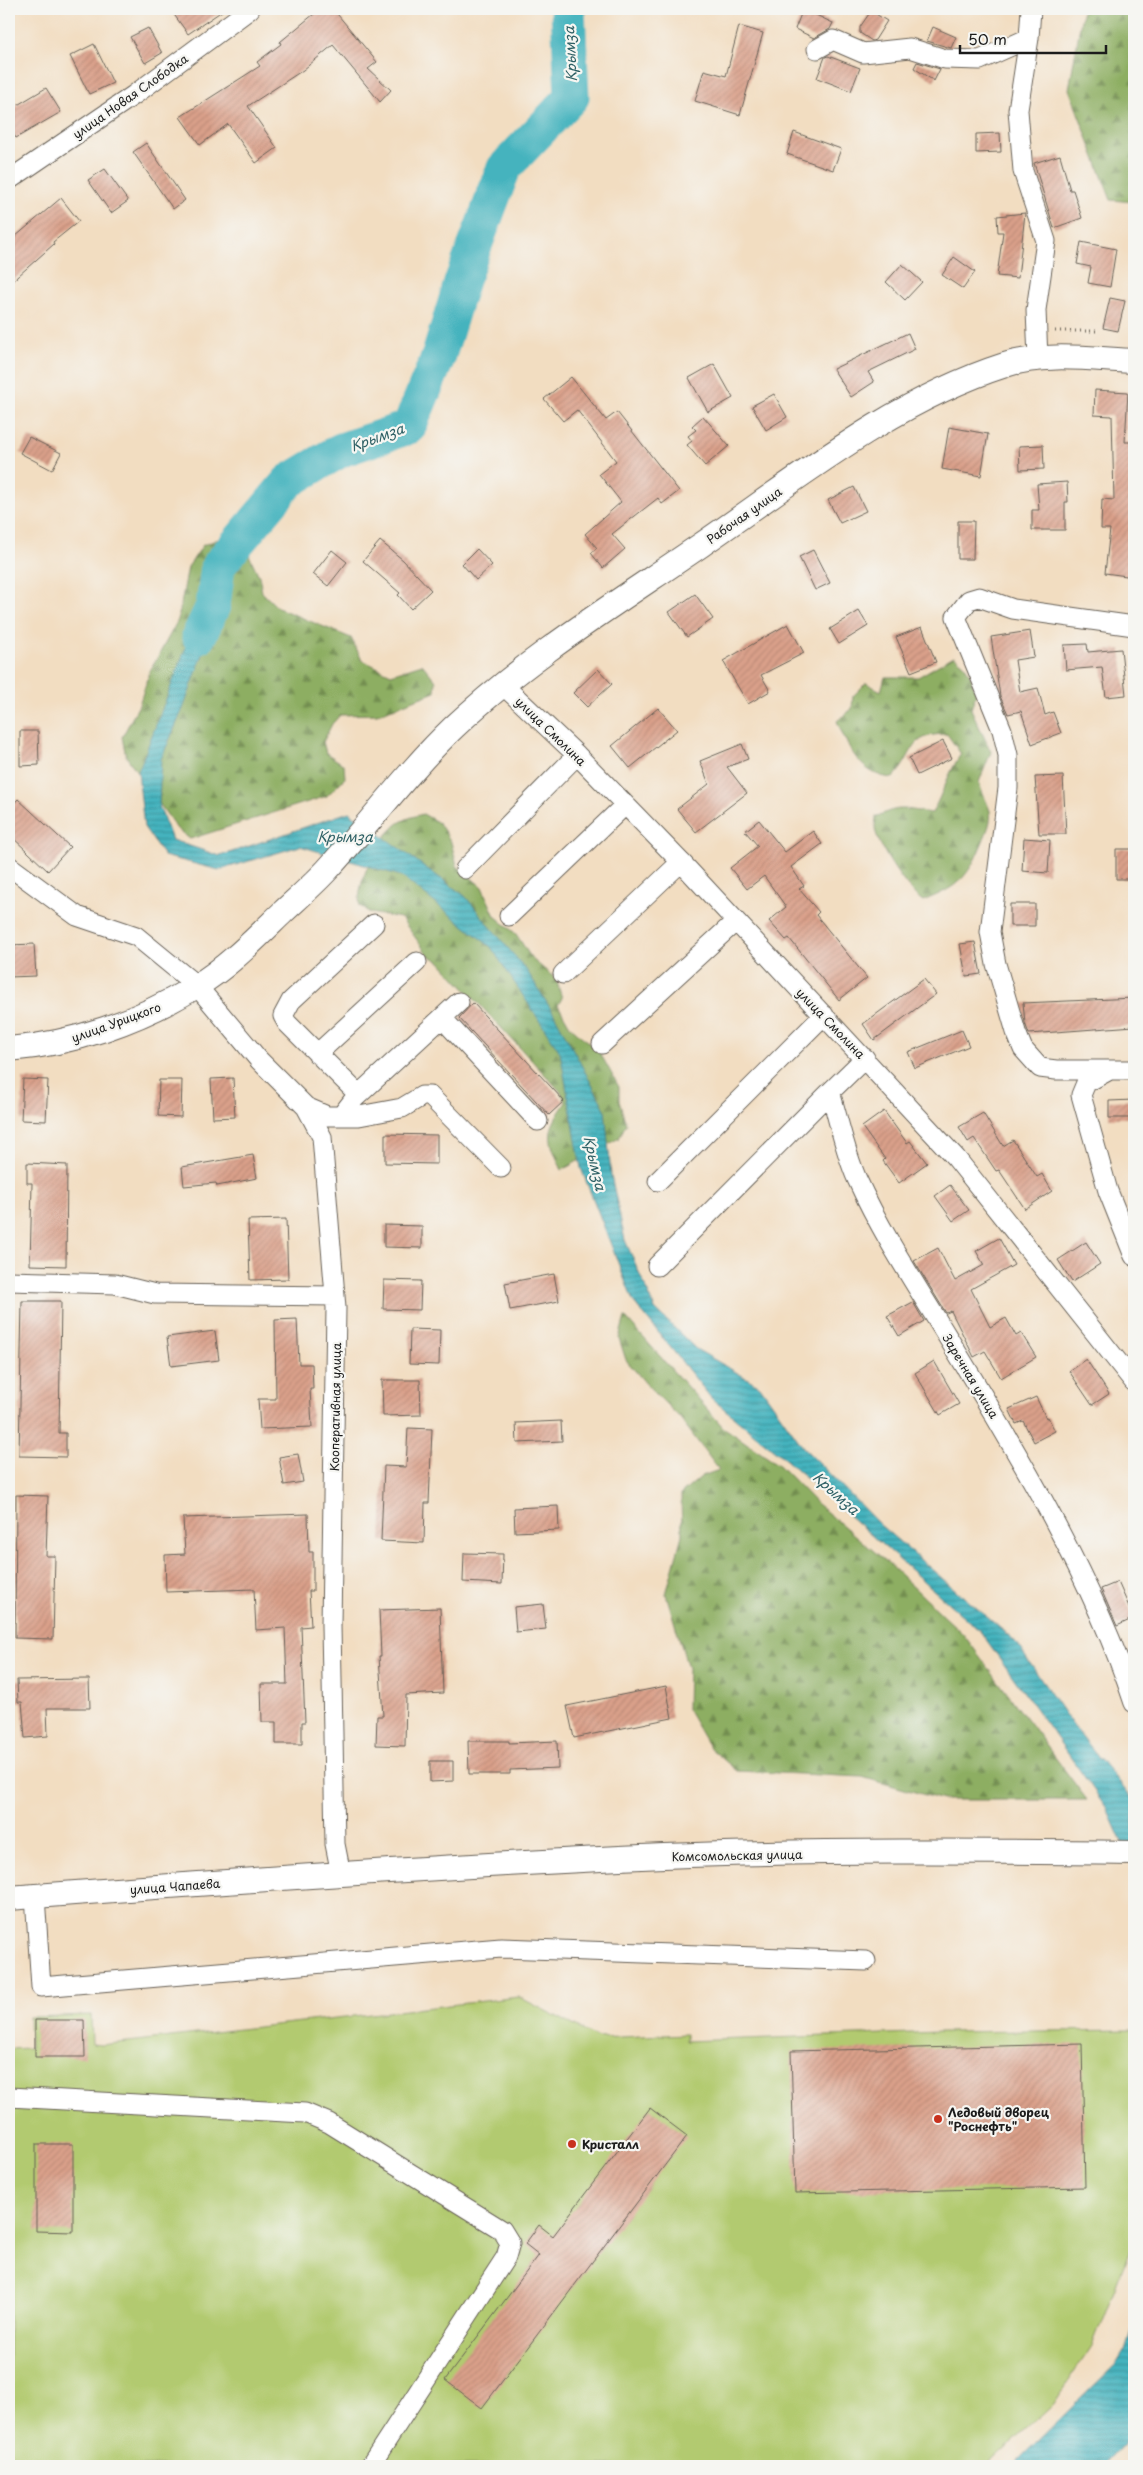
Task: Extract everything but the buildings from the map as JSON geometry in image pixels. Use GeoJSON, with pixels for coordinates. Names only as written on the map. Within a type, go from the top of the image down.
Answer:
{"type":"FeatureCollection","features":[{"type":"Feature","properties":{"kind":"main road","name":"Рабочая улица"},"geometry":{"type":"LineString","coordinates":[[326,872],[404,780],[455,726],[504,686],[545,653],[616,602],[836,452],[888,419],[977,376],[1009,364],[1038,359],[1072,358],[1134,361]]}},
{"type":"Feature","properties":{"kind":"main road","name":"улица Урицкого"},"geometry":{"type":"LineString","coordinates":[[9,1050],[45,1046],[90,1033],[153,1010],[197,986],[239,954],[326,872]]}},
{"type":"Feature","properties":{"kind":"main road","name":"Комсомольская улица"},"geometry":{"type":"LineString","coordinates":[[341,1874],[666,1856],[982,1851],[1134,1853]]}},
{"type":"Feature","properties":{"kind":"main road","name":"улица Чапаева"},"geometry":{"type":"LineString","coordinates":[[9,1898],[341,1874]]}},
{"type":"Feature","properties":{"kind":"street","name":"улица Новая Слободка"},"geometry":{"type":"LineString","coordinates":[[9,180],[134,95],[250,9]]}},
{"type":"Feature","properties":{"kind":"street"},"geometry":{"type":"LineString","coordinates":[[1031,9],[1029,38],[1018,110],[1023,171],[1046,241],[1036,310],[1038,359]]}},
{"type":"Feature","properties":{"kind":"street"},"geometry":{"type":"LineString","coordinates":[[817,49],[833,40],[863,53],[910,48],[945,59],[980,60],[1029,38]]}},
{"type":"Feature","properties":{"kind":"street"},"geometry":{"type":"LineString","coordinates":[[1134,626],[1013,609],[979,597],[969,600],[956,617],[1002,730],[1008,755],[1008,788],[990,932],[996,964],[1023,1050],[1040,1068],[1134,1070]]}},
{"type":"Feature","properties":{"kind":"street","name":"улица Смолина"},"geometry":{"type":"LineString","coordinates":[[504,686],[577,754],[681,862],[956,1158],[1134,1382]]}},
{"type":"Feature","properties":{"kind":"street"},"geometry":{"type":"LineString","coordinates":[[465,869],[577,754]]}},
{"type":"Feature","properties":{"kind":"street"},"geometry":{"type":"LineString","coordinates":[[509,916],[626,805]]}},
{"type":"Feature","properties":{"kind":"street"},"geometry":{"type":"LineString","coordinates":[[562,974],[681,862]]}},
{"type":"Feature","properties":{"kind":"street"},"geometry":{"type":"LineString","coordinates":[[9,866],[78,916],[136,936],[197,986]]}},
{"type":"Feature","properties":{"kind":"street"},"geometry":{"type":"LineString","coordinates":[[602,1044],[736,921]]}},
{"type":"Feature","properties":{"kind":"street"},"geometry":{"type":"LineString","coordinates":[[355,1098],[355,1091],[287,1023],[283,1016],[286,1005],[374,924]]}},
{"type":"Feature","properties":{"kind":"street"},"geometry":{"type":"LineString","coordinates":[[317,1054],[416,962]]}},
{"type":"Feature","properties":{"kind":"street","name":"Кооперативная улица"},"geometry":{"type":"LineString","coordinates":[[197,986],[259,1060],[306,1106],[322,1137],[335,1296],[331,1625],[336,1844],[341,1874]]}},
{"type":"Feature","properties":{"kind":"street"},"geometry":{"type":"LineString","coordinates":[[340,1116],[355,1098],[459,1002]]}},
{"type":"Feature","properties":{"kind":"street"},"geometry":{"type":"LineString","coordinates":[[658,1181],[824,1016]]}},
{"type":"Feature","properties":{"kind":"street"},"geometry":{"type":"LineString","coordinates":[[442,1018],[538,1121]]}},
{"type":"Feature","properties":{"kind":"street"},"geometry":{"type":"LineString","coordinates":[[657,1266],[865,1058]]}},
{"type":"Feature","properties":{"kind":"street"},"geometry":{"type":"LineString","coordinates":[[1111,1070],[1086,1082],[1081,1095],[1108,1191],[1134,1256]]}},
{"type":"Feature","properties":{"kind":"street","name":"Заречная улица"},"geometry":{"type":"LineString","coordinates":[[830,1092],[857,1178],[898,1254],[1002,1428],[1062,1539],[1120,1659],[1134,1703]]}},
{"type":"Feature","properties":{"kind":"street"},"geometry":{"type":"LineString","coordinates":[[306,1106],[327,1116],[359,1116],[402,1108],[422,1096],[430,1096],[501,1168]]}},
{"type":"Feature","properties":{"kind":"street"},"geometry":{"type":"LineString","coordinates":[[9,1281],[115,1284],[156,1294],[335,1296]]}},
{"type":"Feature","properties":{"kind":"street"},"geometry":{"type":"LineString","coordinates":[[35,1896],[41,1987],[501,1948],[866,1961]]}},
{"type":"Feature","properties":{"kind":"street"},"geometry":{"type":"LineString","coordinates":[[9,2097],[304,2113],[329,2123],[502,2230],[510,2244],[506,2257],[370,2466]]}},
{"type":"Feature","properties":{"kind":"path"},"geometry":{"type":"LineString","coordinates":[[1037,332],[1096,331]]}},
{"type":"Feature","properties":{"kind":"green space"},"geometry":{"type":"Polygon","coordinates":[[[1083,9],[1134,9],[1134,202],[1111,200],[1069,89],[1083,9]]]}},
{"type":"Feature","properties":{"kind":"green space"},"geometry":{"type":"Polygon","coordinates":[[[224,537],[249,555],[259,576],[262,592],[278,608],[351,638],[362,660],[391,674],[422,664],[436,681],[435,692],[377,714],[340,715],[332,724],[323,742],[326,753],[344,765],[345,778],[327,796],[190,839],[177,829],[126,756],[122,737],[139,705],[150,671],[178,620],[188,567],[203,545],[224,537]]]}},
{"type":"Feature","properties":{"kind":"green space"},"geometry":{"type":"Polygon","coordinates":[[[954,656],[964,664],[971,677],[976,694],[971,709],[991,752],[979,782],[990,811],[990,818],[988,830],[978,854],[967,872],[954,885],[923,901],[903,880],[884,850],[875,831],[876,817],[898,809],[932,813],[961,754],[947,734],[934,735],[918,742],[893,778],[882,776],[872,772],[857,759],[837,721],[852,709],[853,696],[866,683],[881,691],[885,677],[918,677],[954,656]]]}},
{"type":"Feature","properties":{"kind":"green space"},"geometry":{"type":"Polygon","coordinates":[[[423,814],[439,823],[451,842],[457,866],[482,887],[495,916],[516,934],[532,959],[556,979],[562,998],[558,1005],[570,1026],[600,1053],[619,1087],[619,1101],[626,1124],[619,1138],[562,1170],[553,1150],[550,1135],[554,1121],[566,1102],[560,1091],[439,961],[428,955],[401,918],[370,913],[360,906],[359,897],[368,865],[386,835],[402,821],[423,814]]]}},
{"type":"Feature","properties":{"kind":"green space"},"geometry":{"type":"Polygon","coordinates":[[[625,1317],[723,1427],[780,1466],[817,1504],[887,1562],[963,1634],[1087,1800],[943,1800],[862,1777],[737,1771],[709,1747],[687,1709],[688,1668],[666,1594],[682,1535],[681,1494],[702,1476],[719,1470],[680,1418],[648,1386],[626,1360],[619,1338],[625,1317]]]}},
{"type":"Feature","properties":{"kind":"green space","name":"Кристалл"},"geometry":{"type":"Polygon","coordinates":[[[519,1997],[598,2038],[686,2034],[686,2041],[941,2032],[1134,2030],[1134,2239],[1092,2346],[1053,2404],[986,2466],[9,2466],[9,2049],[30,2048],[29,2017],[91,2015],[92,2044],[101,2045],[519,1997]]]}},
{"type":"Feature","properties":{"kind":"water","name":"Крымза"},"geometry":{"type":"Polygon","coordinates":[[[203,590],[220,593],[203,654],[183,709],[161,759],[159,806],[172,840],[220,856],[349,812],[465,896],[527,971],[554,1014],[605,1109],[611,1175],[625,1240],[655,1309],[696,1349],[760,1386],[803,1447],[880,1525],[1014,1640],[1069,1720],[1134,1801],[1134,1869],[1106,1807],[980,1631],[786,1460],[711,1398],[633,1301],[581,1168],[560,1052],[491,947],[401,876],[300,846],[219,870],[164,856],[144,827],[138,772],[186,647],[203,590]]]}},
{"type":"Feature","properties":{"kind":"water"},"geometry":{"type":"Polygon","coordinates":[[[1134,2322],[1134,2428],[1123,2445],[1103,2466],[1012,2466],[1117,2363],[1125,2350],[1134,2322]]]}},
{"type":"Feature","properties":{"kind":"waterway","name":"Крымза"},"geometry":{"type":"LineString","coordinates":[[199,636],[213,606],[218,566],[289,481],[341,450],[409,427],[439,355],[462,280],[504,168],[572,97],[568,9]]}},
{"type":"Feature","properties":{"kind":"place","name":"Ледовый дворец \"Роснефть\""},"geometry":{"type":"Point","coordinates":[938,2119]}},
{"type":"Feature","properties":{"kind":"place","name":"Кристалл"},"geometry":{"type":"Point","coordinates":[572,2144]}}]}
